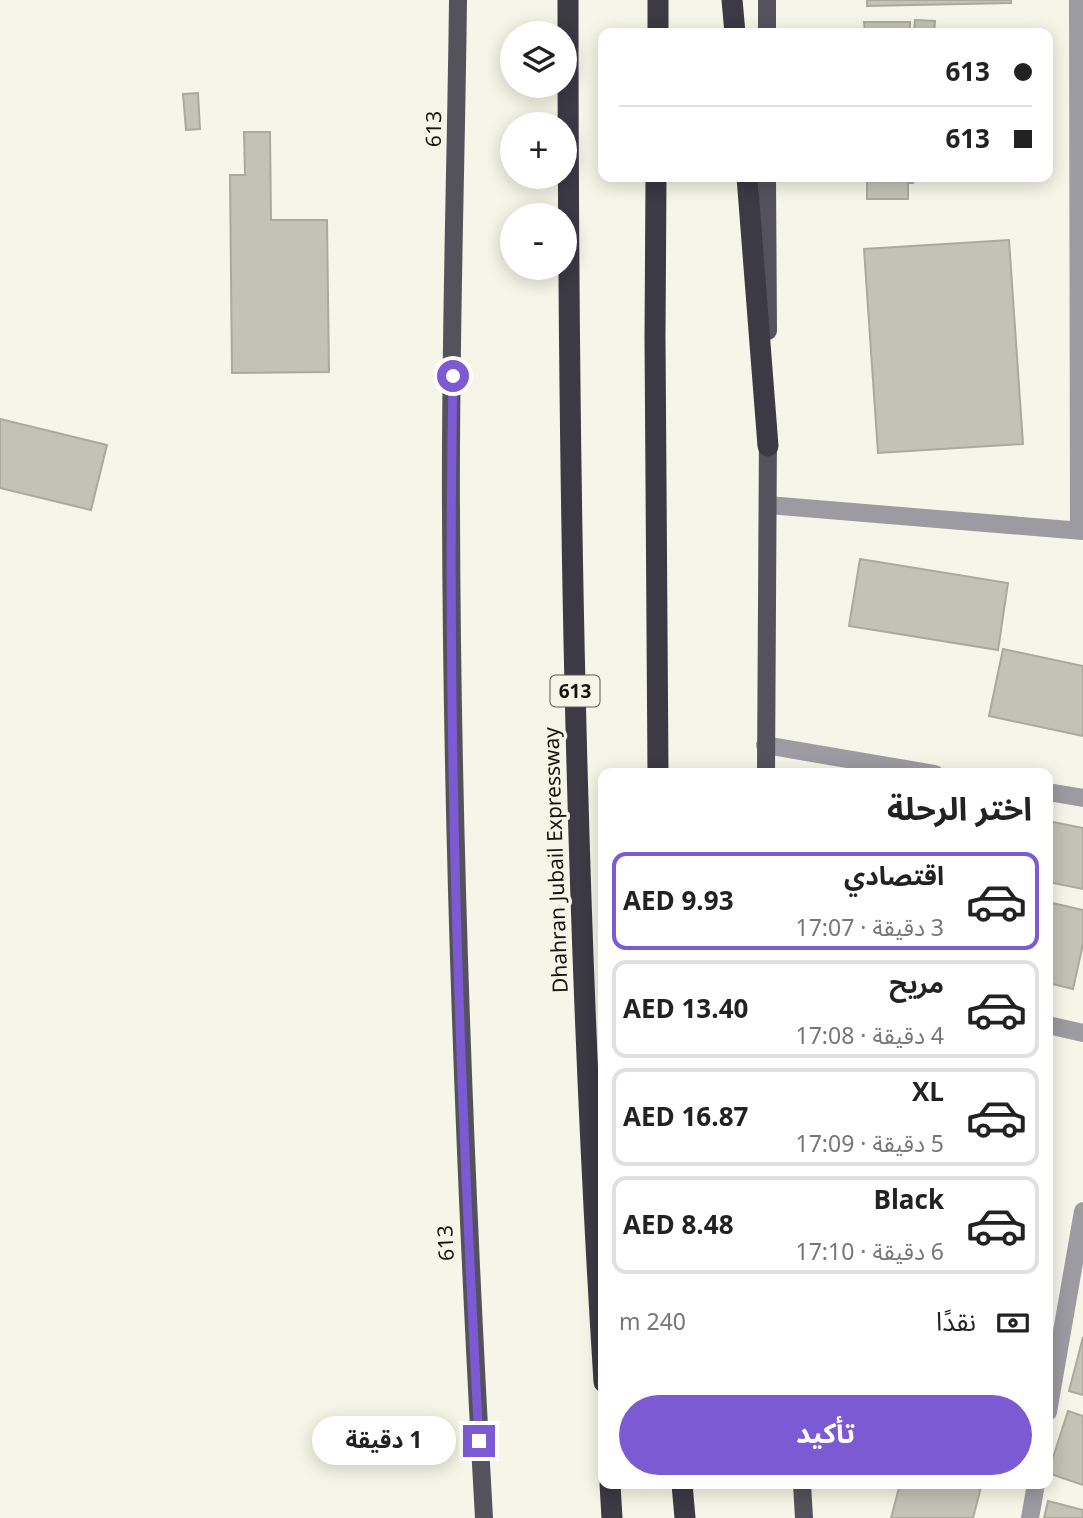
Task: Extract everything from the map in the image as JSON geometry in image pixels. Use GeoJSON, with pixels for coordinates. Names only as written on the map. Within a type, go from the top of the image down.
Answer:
{"type":"FeatureCollection","features":[{"type":"Feature","properties":{"kind":"highway","name":"Dhahran Jubail Expressway"},"geometry":{"type":"LineString","coordinates":[[568,0],[573,650],[598,1290]]}},
{"type":"Feature","properties":{"kind":"highway"},"geometry":{"type":"LineString","coordinates":[[658,0],[658,28]]}},
{"type":"Feature","properties":{"kind":"highway"},"geometry":{"type":"LineString","coordinates":[[733,0],[735,28]]}},
{"type":"Feature","properties":{"kind":"highway"},"geometry":{"type":"LineString","coordinates":[[656,182],[658,768]]}},
{"type":"Feature","properties":{"kind":"highway"},"geometry":{"type":"LineString","coordinates":[[747,182],[768,446]]}},
{"type":"Feature","properties":{"kind":"highway"},"geometry":{"type":"LineString","coordinates":[[610,1489],[612,1518]]}},
{"type":"Feature","properties":{"kind":"highway"},"geometry":{"type":"LineString","coordinates":[[682,1489],[685,1518]]}},
{"type":"Feature","properties":{"kind":"main road","name":"613"},"geometry":{"type":"LineString","coordinates":[[458,0],[450,509],[457,927],[468,1235],[484,1518]]}},
{"type":"Feature","properties":{"kind":"main road"},"geometry":{"type":"LineString","coordinates":[[767,0],[767,28]]}},
{"type":"Feature","properties":{"kind":"main road"},"geometry":{"type":"LineString","coordinates":[[766,768],[767,182]]}},
{"type":"Feature","properties":{"kind":"main road"},"geometry":{"type":"LineString","coordinates":[[802,1489],[804,1518]]}},
{"type":"Feature","properties":{"kind":"street"},"geometry":{"type":"LineString","coordinates":[[768,505],[1081,531],[1078,0]]}},
{"type":"Feature","properties":{"kind":"street"},"geometry":{"type":"LineString","coordinates":[[765,746],[899,768]]}},
{"type":"Feature","properties":{"kind":"street"},"geometry":{"type":"LineString","coordinates":[[1053,793],[1083,798]]}},
{"type":"Feature","properties":{"kind":"street"},"geometry":{"type":"LineString","coordinates":[[1053,1026],[1083,1033]]}},
{"type":"Feature","properties":{"kind":"street"},"geometry":{"type":"LineString","coordinates":[[1053,1383],[1083,1211]]}},
{"type":"Feature","properties":{"kind":"street"},"geometry":{"type":"LineString","coordinates":[[1030,1518],[1035,1489]]}},
{"type":"Feature","properties":{"kind":"building"},"geometry":{"type":"Polygon","coordinates":[[[867,0],[1011,0],[1011,3],[867,6],[867,0]]]}},
{"type":"Feature","properties":{"kind":"building"},"geometry":{"type":"Polygon","coordinates":[[[915,20],[935,21],[934,28],[914,28],[915,20]]]}},
{"type":"Feature","properties":{"kind":"building"},"geometry":{"type":"Polygon","coordinates":[[[864,22],[910,22],[910,28],[865,28],[864,22]]]}},
{"type":"Feature","properties":{"kind":"building"},"geometry":{"type":"Polygon","coordinates":[[[198,93],[200,129],[186,130],[183,94],[198,93]]]}},
{"type":"Feature","properties":{"kind":"building"},"geometry":{"type":"Polygon","coordinates":[[[244,132],[270,132],[271,220],[327,220],[329,372],[232,373],[230,175],[245,175],[244,132]]]}},
{"type":"Feature","properties":{"kind":"building"},"geometry":{"type":"Polygon","coordinates":[[[867,182],[913,182],[908,183],[908,199],[867,199],[867,182]]]}},
{"type":"Feature","properties":{"kind":"building"},"geometry":{"type":"Polygon","coordinates":[[[1009,240],[1023,444],[878,453],[864,249],[1009,240]]]}},
{"type":"Feature","properties":{"kind":"building"},"geometry":{"type":"Polygon","coordinates":[[[0,419],[107,445],[91,510],[0,488],[0,419]]]}},
{"type":"Feature","properties":{"kind":"building"},"geometry":{"type":"Polygon","coordinates":[[[860,559],[1008,583],[998,650],[849,626],[860,559]]]}},
{"type":"Feature","properties":{"kind":"building"},"geometry":{"type":"Polygon","coordinates":[[[1003,649],[1083,666],[1083,736],[989,716],[1003,649]]]}},
{"type":"Feature","properties":{"kind":"building"},"geometry":{"type":"Polygon","coordinates":[[[1053,822],[1083,828],[1083,889],[1053,883],[1053,822]]]}},
{"type":"Feature","properties":{"kind":"building"},"geometry":{"type":"Polygon","coordinates":[[[1053,903],[1083,910],[1083,944],[1073,989],[1053,984],[1053,903]]]}},
{"type":"Feature","properties":{"kind":"building"},"geometry":{"type":"Polygon","coordinates":[[[1083,1337],[1083,1395],[1069,1391],[1083,1337]]]}},
{"type":"Feature","properties":{"kind":"building"},"geometry":{"type":"Polygon","coordinates":[[[1068,1411],[1083,1416],[1083,1485],[1053,1475],[1053,1458],[1068,1411]]]}},
{"type":"Feature","properties":{"kind":"building"},"geometry":{"type":"Polygon","coordinates":[[[899,1489],[980,1489],[973,1518],[891,1518],[899,1489]]]}},
{"type":"Feature","properties":{"kind":"building"},"geometry":{"type":"Polygon","coordinates":[[[1048,1501],[1083,1510],[1083,1518],[1044,1518],[1048,1501]]]}},
{"type":"Feature","properties":{"kind":"route"},"geometry":{"type":"LineString","coordinates":[[453,376],[450,509],[457,927],[468,1235],[479,1441]]}}]}
